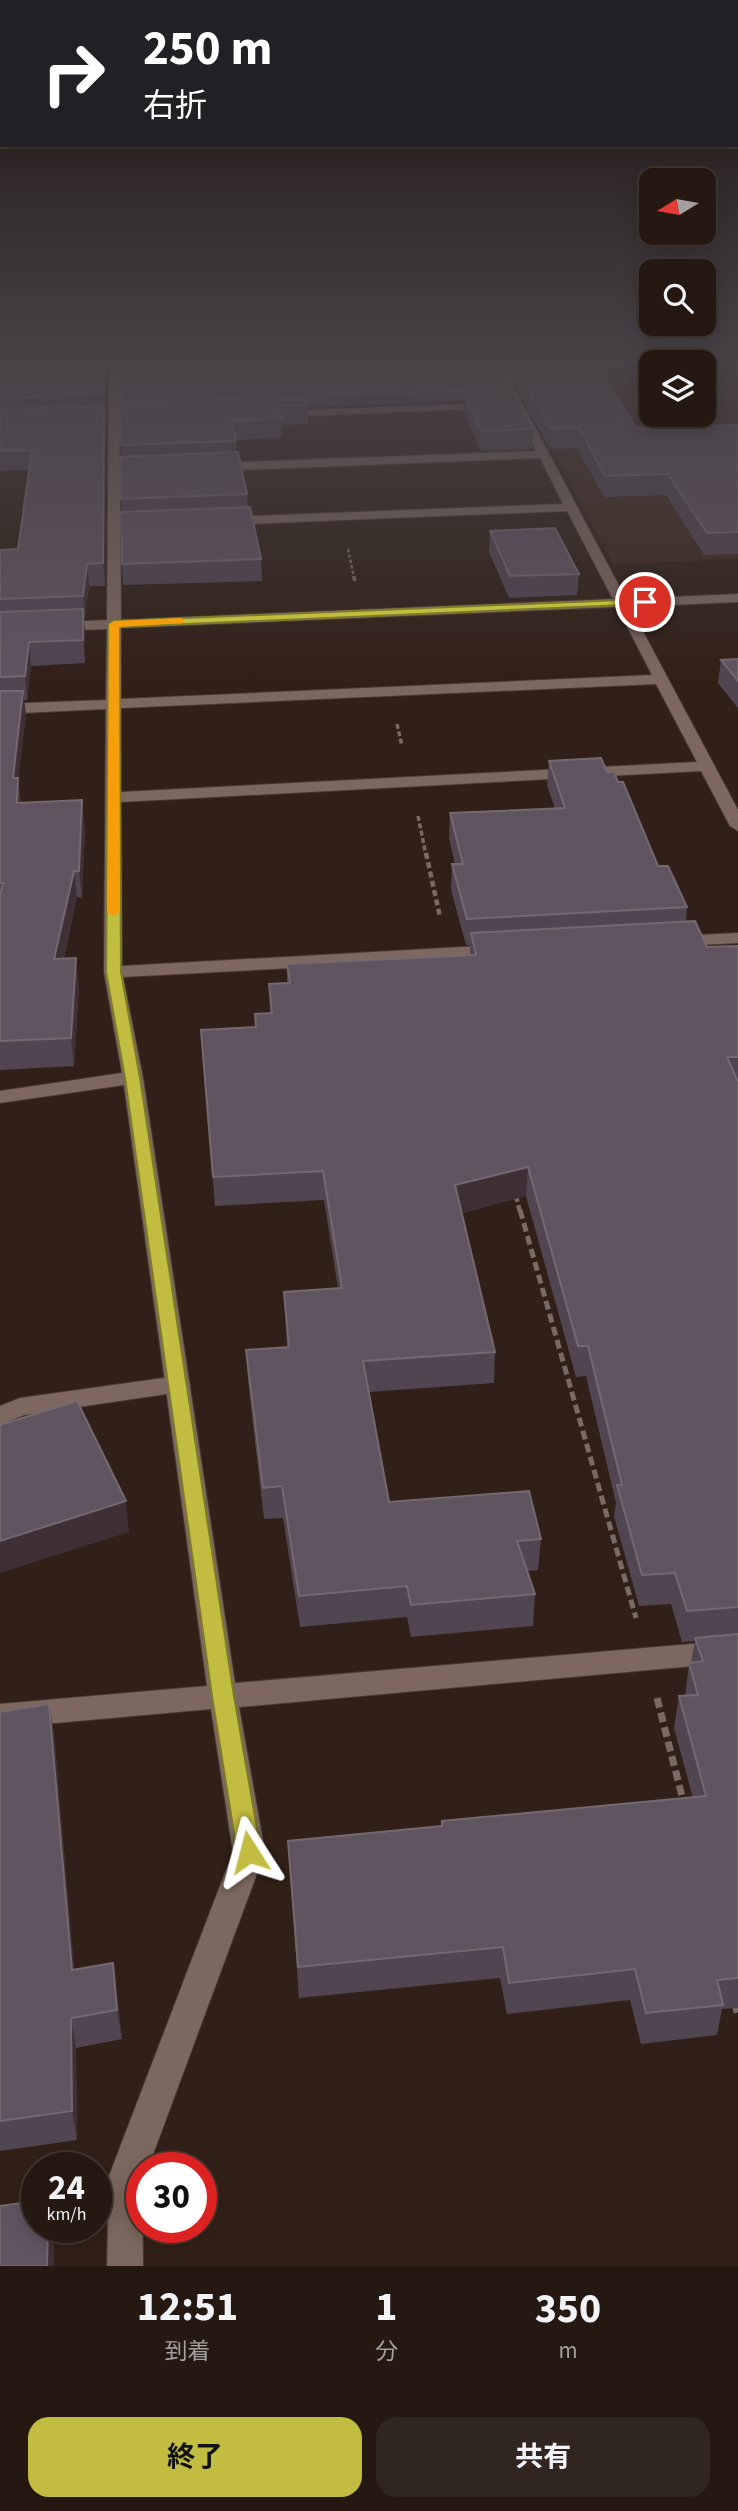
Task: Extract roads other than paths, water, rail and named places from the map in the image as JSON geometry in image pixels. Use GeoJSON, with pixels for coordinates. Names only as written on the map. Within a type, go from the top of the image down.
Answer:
{"type":"FeatureCollection","features":[{"type":"Feature","properties":{"kind":"street"},"geometry":{"type":"LineString","coordinates":[[120,469],[121,525],[114,624],[113,972],[132,1078],[223,1696],[249,1852],[127,2176],[125,2266]]}},
{"type":"Feature","properties":{"kind":"street"},"geometry":{"type":"LineString","coordinates":[[552,469],[738,826]]}},
{"type":"Feature","properties":{"kind":"street"},"geometry":{"type":"LineString","coordinates":[[208,522],[572,507]]}},
{"type":"Feature","properties":{"kind":"street"},"geometry":{"type":"LineString","coordinates":[[0,629],[738,598]]}},
{"type":"Feature","properties":{"kind":"street"},"geometry":{"type":"LineString","coordinates":[[0,709],[661,679]]}},
{"type":"Feature","properties":{"kind":"street"},"geometry":{"type":"LineString","coordinates":[[114,797],[707,766]]}},
{"type":"Feature","properties":{"kind":"street"},"geometry":{"type":"LineString","coordinates":[[655,943],[738,938]]}},
{"type":"Feature","properties":{"kind":"street"},"geometry":{"type":"LineString","coordinates":[[113,972],[517,950]]}},
{"type":"Feature","properties":{"kind":"street"},"geometry":{"type":"LineString","coordinates":[[0,1097],[132,1078]]}},
{"type":"Feature","properties":{"kind":"street"},"geometry":{"type":"LineString","coordinates":[[0,1416],[20,1407],[178,1385]]}},
{"type":"Feature","properties":{"kind":"street"},"geometry":{"type":"LineString","coordinates":[[0,1716],[738,1651]]}}]}
